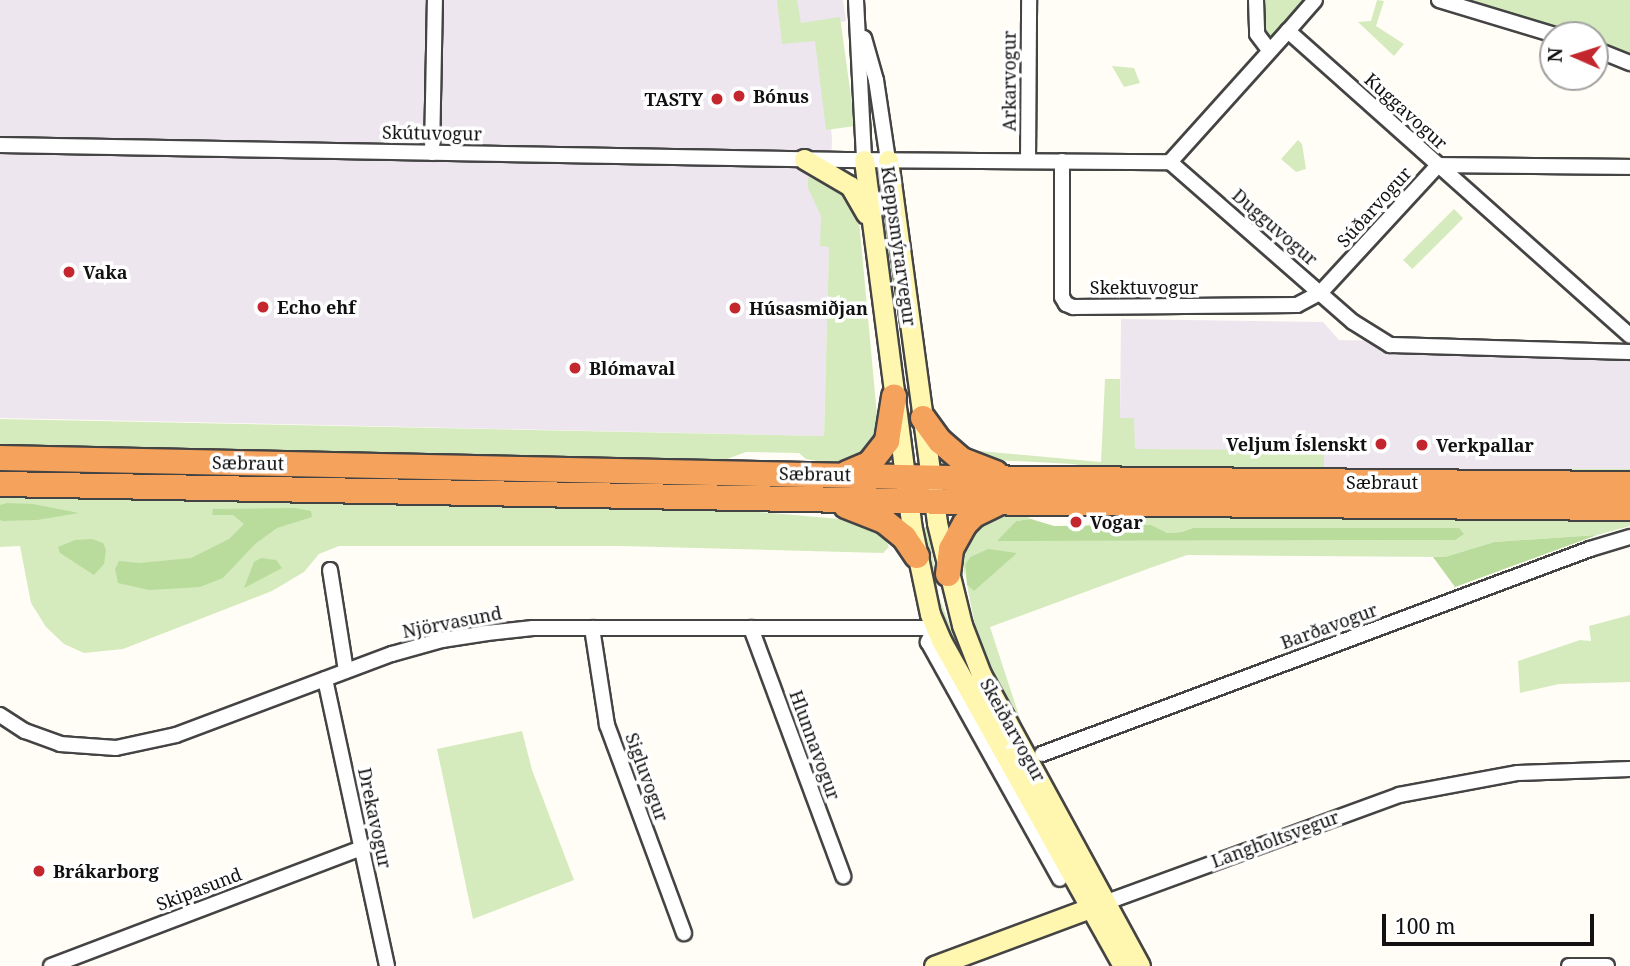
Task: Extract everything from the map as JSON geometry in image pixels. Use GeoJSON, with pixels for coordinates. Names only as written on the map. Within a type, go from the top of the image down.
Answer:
{"type":"FeatureCollection","features":[{"type":"Feature","properties":{"kind":"highway"},"geometry":{"type":"LineString","coordinates":[[842,475],[870,463],[887,441],[894,397]]}},
{"type":"Feature","properties":{"kind":"highway"},"geometry":{"type":"LineString","coordinates":[[923,418],[940,441],[962,460],[975,467],[1017,479]]}},
{"type":"Feature","properties":{"kind":"highway","name":"Sæbraut"},"geometry":{"type":"LineString","coordinates":[[0,458],[842,475],[906,489],[934,502],[1630,508]]}},
{"type":"Feature","properties":{"kind":"highway","name":"Sæbraut"},"geometry":{"type":"LineString","coordinates":[[0,484],[822,499],[906,489],[931,477],[1630,484]]}},
{"type":"Feature","properties":{"kind":"highway"},"geometry":{"type":"LineString","coordinates":[[822,499],[862,510],[884,522],[904,537],[917,556]]}},
{"type":"Feature","properties":{"kind":"highway"},"geometry":{"type":"LineString","coordinates":[[948,574],[951,550],[965,524],[974,515],[1000,503]]}},
{"type":"Feature","properties":{"kind":"street"},"geometry":{"type":"LineString","coordinates":[[432,153],[435,0]]}},
{"type":"Feature","properties":{"kind":"street","name":"Kleppsmýrarvegur"},"geometry":{"type":"LineString","coordinates":[[856,0],[864,160],[906,489]]}},
{"type":"Feature","properties":{"kind":"street","name":"Arkarvogur"},"geometry":{"type":"LineString","coordinates":[[1028,161],[1029,0]]}},
{"type":"Feature","properties":{"kind":"street"},"geometry":{"type":"LineString","coordinates":[[1256,0],[1257,34],[1270,51]]}},
{"type":"Feature","properties":{"kind":"street"},"geometry":{"type":"LineString","coordinates":[[864,160],[1170,162],[1315,0]]}},
{"type":"Feature","properties":{"kind":"street"},"geometry":{"type":"LineString","coordinates":[[1439,0],[1539,30]]}},
{"type":"Feature","properties":{"kind":"street","name":"Kleppsmýrarvegur"},"geometry":{"type":"LineString","coordinates":[[858,16],[876,80],[931,477]]}},
{"type":"Feature","properties":{"kind":"street","name":"Kuggavogur"},"geometry":{"type":"LineString","coordinates":[[1288,32],[1630,336]]}},
{"type":"Feature","properties":{"kind":"street"},"geometry":{"type":"LineString","coordinates":[[1609,55],[1630,63]]}},
{"type":"Feature","properties":{"kind":"street","name":"Skútuvogur"},"geometry":{"type":"LineString","coordinates":[[0,145],[864,160]]}},
{"type":"Feature","properties":{"kind":"street"},"geometry":{"type":"LineString","coordinates":[[804,159],[850,186],[863,205],[873,240]]}},
{"type":"Feature","properties":{"kind":"street","name":"Skektuvogur"},"geometry":{"type":"LineString","coordinates":[[1062,161],[1062,297],[1066,304],[1073,307],[1284,306],[1308,301],[1321,292]]}},
{"type":"Feature","properties":{"kind":"street","name":"Dugguvogur"},"geometry":{"type":"LineString","coordinates":[[1170,162],[1353,321],[1384,343],[1398,347],[1630,352]]}},
{"type":"Feature","properties":{"kind":"street","name":"Súðarvogur"},"geometry":{"type":"LineString","coordinates":[[1321,292],[1438,165],[1630,167]]}},
{"type":"Feature","properties":{"kind":"street","name":"Skeiðarvogur"},"geometry":{"type":"LineString","coordinates":[[931,477],[948,574],[962,625],[981,674],[1099,905],[1123,966]]}},
{"type":"Feature","properties":{"kind":"street","name":"Skeiðarvogur"},"geometry":{"type":"LineString","coordinates":[[906,489],[917,556],[935,628],[1048,844],[1060,879]]}},
{"type":"Feature","properties":{"kind":"street","name":"Barðavogur"},"geometry":{"type":"LineString","coordinates":[[1042,754],[1590,549],[1630,537]]}},
{"type":"Feature","properties":{"kind":"street"},"geometry":{"type":"LineString","coordinates":[[330,570],[346,671]]}},
{"type":"Feature","properties":{"kind":"street","name":"Njörvasund"},"geometry":{"type":"LineString","coordinates":[[0,715],[25,731],[60,744],[116,748],[176,735],[346,671],[442,640],[533,628],[935,628]]}},
{"type":"Feature","properties":{"kind":"street","name":"Sigluvogur"},"geometry":{"type":"LineString","coordinates":[[592,628],[607,725],[684,933]]}},
{"type":"Feature","properties":{"kind":"street","name":"Hlunnavogur"},"geometry":{"type":"LineString","coordinates":[[751,628],[843,876]]}},
{"type":"Feature","properties":{"kind":"street","name":"Drekavogur"},"geometry":{"type":"LineString","coordinates":[[325,679],[387,966]]}},
{"type":"Feature","properties":{"kind":"street","name":"Langholtsvegur"},"geometry":{"type":"LineString","coordinates":[[934,966],[1399,795],[1518,773],[1630,769]]}},
{"type":"Feature","properties":{"kind":"street","name":"Skeiðarvogur"},"geometry":{"type":"LineString","coordinates":[[1048,844],[1099,905],[1140,966]]}},
{"type":"Feature","properties":{"kind":"street","name":"Skipasund"},"geometry":{"type":"LineString","coordinates":[[51,966],[362,848]]}},
{"type":"Feature","properties":{"kind":"street"},"geometry":{"type":"LineString","coordinates":[[1569,966],[1607,966]]}},
{"type":"Feature","properties":{"kind":"shaded area"},"geometry":{"type":"Polygon","coordinates":[[[0,0],[843,0],[846,21],[819,26],[832,137],[824,436],[0,418],[0,0]]]}},
{"type":"Feature","properties":{"kind":"shaded area"},"geometry":{"type":"Polygon","coordinates":[[[1121,319],[1323,322],[1339,340],[1630,346],[1630,469],[1324,469],[1324,451],[1134,449],[1120,418],[1121,319]]]}},
{"type":"Feature","properties":{"kind":"green space"},"geometry":{"type":"Polygon","coordinates":[[[777,0],[797,0],[801,23],[840,17],[855,126],[826,130],[815,41],[782,44],[777,0]]]}},
{"type":"Feature","properties":{"kind":"green space"},"geometry":{"type":"Polygon","coordinates":[[[1260,0],[1306,0],[1272,42],[1263,31],[1260,0]]]}},
{"type":"Feature","properties":{"kind":"green space"},"geometry":{"type":"Polygon","coordinates":[[[1377,0],[1384,1],[1376,26],[1404,44],[1394,56],[1358,22],[1371,21],[1377,0]]]}},
{"type":"Feature","properties":{"kind":"green space"},"geometry":{"type":"Polygon","coordinates":[[[1470,0],[1630,0],[1630,58],[1609,50],[1609,21],[1539,21],[1539,24],[1470,0]]]}},
{"type":"Feature","properties":{"kind":"green space"},"geometry":{"type":"Polygon","coordinates":[[[1112,66],[1134,68],[1140,83],[1124,87],[1112,66]]]}},
{"type":"Feature","properties":{"kind":"green space"},"geometry":{"type":"Polygon","coordinates":[[[1298,140],[1302,144],[1306,169],[1296,172],[1281,159],[1298,140]]]}},
{"type":"Feature","properties":{"kind":"green space"},"geometry":{"type":"Polygon","coordinates":[[[808,177],[831,183],[852,207],[859,220],[878,426],[875,443],[863,459],[836,465],[806,459],[799,453],[746,452],[722,461],[0,448],[0,419],[824,436],[829,247],[820,246],[821,216],[808,188],[808,177]]]}},
{"type":"Feature","properties":{"kind":"green space"},"geometry":{"type":"Polygon","coordinates":[[[882,188],[895,298],[892,298],[883,266],[872,189],[882,188]]]}},
{"type":"Feature","properties":{"kind":"green space"},"geometry":{"type":"Polygon","coordinates":[[[1454,209],[1463,218],[1412,269],[1403,260],[1454,209]]]}},
{"type":"Feature","properties":{"kind":"green space"},"geometry":{"type":"Polygon","coordinates":[[[1105,379],[1120,379],[1120,418],[1134,418],[1135,449],[1324,450],[1324,469],[1630,469],[1630,475],[1106,470],[1073,464],[975,459],[969,450],[1101,462],[1105,379]]]}},
{"type":"Feature","properties":{"kind":"green space"},"geometry":{"type":"Polygon","coordinates":[[[0,495],[664,507],[748,511],[852,520],[872,526],[884,536],[889,547],[883,553],[621,546],[339,546],[319,554],[304,572],[272,591],[123,649],[84,653],[64,644],[46,627],[31,603],[20,546],[0,547],[0,495]]]}},
{"type":"Feature","properties":{"kind":"green space"},"geometry":{"type":"Polygon","coordinates":[[[33,504],[79,513],[37,520],[3,521],[0,520],[0,505],[33,504]]]}},
{"type":"Feature","properties":{"kind":"green space"},"geometry":{"type":"Polygon","coordinates":[[[295,508],[311,511],[312,517],[277,528],[255,544],[223,578],[200,587],[149,590],[118,583],[115,569],[119,561],[140,563],[191,558],[229,539],[244,524],[233,515],[212,515],[213,509],[295,508]]]}},
{"type":"Feature","properties":{"kind":"green space"},"geometry":{"type":"Polygon","coordinates":[[[1002,511],[1022,514],[1031,519],[1016,521],[998,541],[1455,540],[1458,528],[1193,528],[1167,533],[1091,525],[1083,527],[1113,514],[1630,519],[1630,526],[1597,535],[1494,542],[1445,557],[1187,555],[990,627],[1026,737],[979,645],[967,585],[974,591],[989,549],[970,557],[965,565],[965,578],[961,553],[976,527],[1002,511]]]}},
{"type":"Feature","properties":{"kind":"green space"},"geometry":{"type":"Polygon","coordinates":[[[1031,519],[1054,526],[1151,525],[1167,533],[1193,528],[1459,528],[1464,534],[1455,540],[997,541],[1016,521],[1031,519]]]}},
{"type":"Feature","properties":{"kind":"green space"},"geometry":{"type":"Polygon","coordinates":[[[928,527],[939,597],[951,628],[965,648],[1027,767],[943,636],[917,528],[928,527]]]}},
{"type":"Feature","properties":{"kind":"green space"},"geometry":{"type":"Polygon","coordinates":[[[1597,535],[1455,587],[1433,557],[1445,557],[1494,542],[1597,535]]]}},
{"type":"Feature","properties":{"kind":"green space"},"geometry":{"type":"Polygon","coordinates":[[[92,539],[103,543],[106,550],[104,564],[94,575],[60,553],[58,547],[75,540],[92,539]]]}},
{"type":"Feature","properties":{"kind":"green space"},"geometry":{"type":"Polygon","coordinates":[[[988,549],[1017,553],[974,591],[967,585],[965,565],[970,557],[988,549]]]}},
{"type":"Feature","properties":{"kind":"green space"},"geometry":{"type":"Polygon","coordinates":[[[261,558],[276,560],[282,568],[244,588],[254,562],[261,558]]]}},
{"type":"Feature","properties":{"kind":"green space"},"geometry":{"type":"Polygon","coordinates":[[[1630,615],[1630,682],[1559,684],[1520,693],[1518,661],[1580,640],[1591,641],[1589,626],[1630,615]]]}},
{"type":"Feature","properties":{"kind":"green space"},"geometry":{"type":"Polygon","coordinates":[[[522,731],[532,770],[574,880],[473,919],[437,749],[522,731]]]}},
{"type":"Feature","properties":{"kind":"place","name":"Bónus"},"geometry":{"type":"Point","coordinates":[739,96]}},
{"type":"Feature","properties":{"kind":"place","name":"TASTY"},"geometry":{"type":"Point","coordinates":[717,99]}},
{"type":"Feature","properties":{"kind":"place","name":"Vaka"},"geometry":{"type":"Point","coordinates":[69,272]}},
{"type":"Feature","properties":{"kind":"place","name":"Echo ehf"},"geometry":{"type":"Point","coordinates":[263,307]}},
{"type":"Feature","properties":{"kind":"place","name":"Húsasmiðjan"},"geometry":{"type":"Point","coordinates":[735,308]}},
{"type":"Feature","properties":{"kind":"place","name":"Blómaval"},"geometry":{"type":"Point","coordinates":[575,368]}},
{"type":"Feature","properties":{"kind":"place","name":"Veljum Íslenskt"},"geometry":{"type":"Point","coordinates":[1381,444]}},
{"type":"Feature","properties":{"kind":"place","name":"Verkpallar"},"geometry":{"type":"Point","coordinates":[1422,445]}},
{"type":"Feature","properties":{"kind":"place","name":"Vogar"},"geometry":{"type":"Point","coordinates":[1076,522]}},
{"type":"Feature","properties":{"kind":"place","name":"Brákarborg"},"geometry":{"type":"Point","coordinates":[39,871]}}]}
